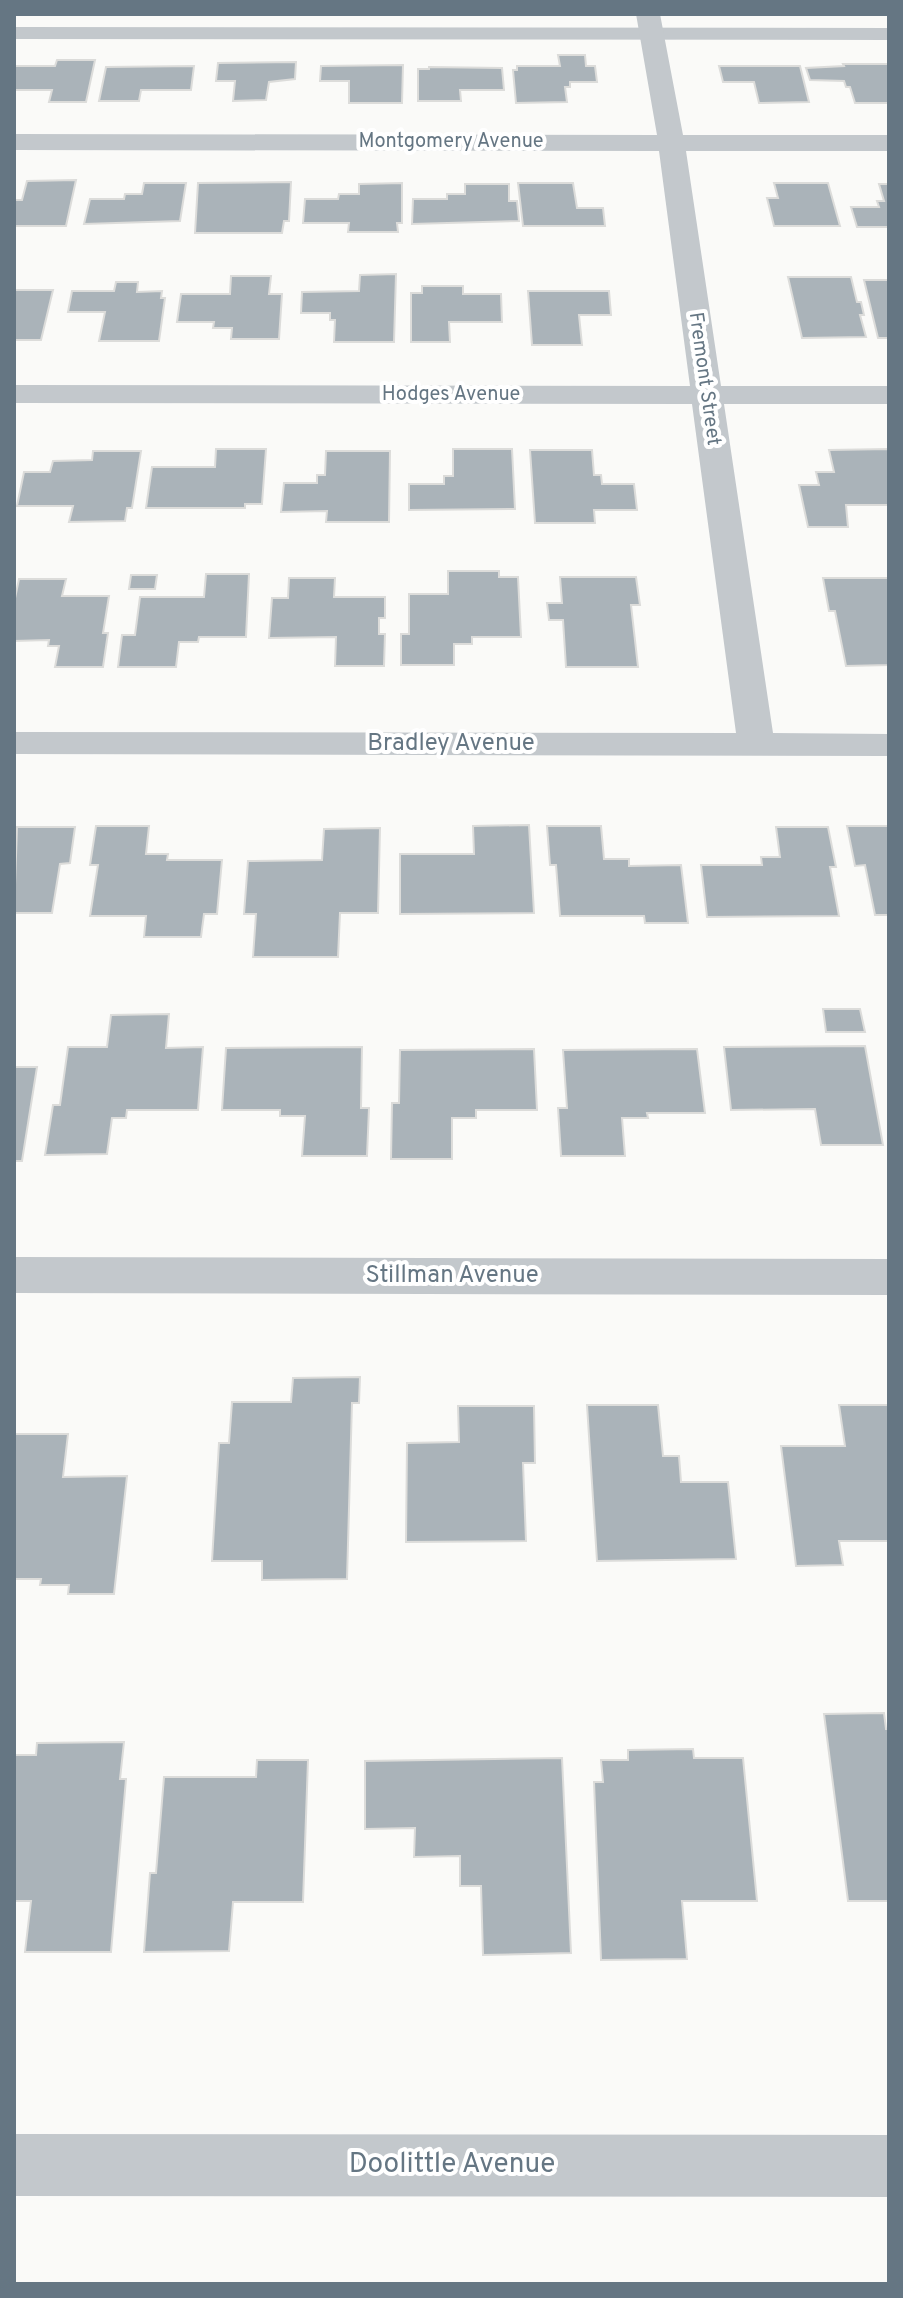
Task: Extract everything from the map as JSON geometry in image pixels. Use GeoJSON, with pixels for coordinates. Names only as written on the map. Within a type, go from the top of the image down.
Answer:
{"type":"FeatureCollection","features":[{"type":"Feature","properties":{"kind":"street","name":"Fremont Street"},"geometry":{"type":"LineString","coordinates":[[650,24],[671,142],[756,744]]}},
{"type":"Feature","properties":{"kind":"street","name":"Montgomery Avenue"},"geometry":{"type":"LineString","coordinates":[[14,142],[889,143]]}},
{"type":"Feature","properties":{"kind":"street","name":"Hodges Avenue"},"geometry":{"type":"LineString","coordinates":[[14,394],[889,395]]}},
{"type":"Feature","properties":{"kind":"street","name":"Bradley Avenue"},"geometry":{"type":"LineString","coordinates":[[14,743],[889,745]]}},
{"type":"Feature","properties":{"kind":"street","name":"Stillman Avenue"},"geometry":{"type":"LineString","coordinates":[[14,1275],[889,1277]]}},
{"type":"Feature","properties":{"kind":"street","name":"Doolittle Avenue"},"geometry":{"type":"LineString","coordinates":[[14,2165],[889,2166]]}},
{"type":"Feature","properties":{"kind":"lane"},"geometry":{"type":"LineString","coordinates":[[14,33],[650,24],[889,34]]}},
{"type":"Feature","properties":{"kind":"building"},"geometry":{"type":"Polygon","coordinates":[[[558,55],[585,55],[586,66],[595,66],[597,82],[570,82],[570,87],[565,87],[567,102],[516,103],[513,70],[517,70],[517,66],[560,66],[558,55]]]}},
{"type":"Feature","properties":{"kind":"building"},"geometry":{"type":"Polygon","coordinates":[[[57,60],[95,60],[86,102],[49,102],[52,90],[14,90],[14,66],[55,66],[57,60]]]}},
{"type":"Feature","properties":{"kind":"building"},"geometry":{"type":"Polygon","coordinates":[[[296,62],[295,79],[269,82],[266,100],[233,101],[235,81],[216,81],[218,63],[296,62]]]}},
{"type":"Feature","properties":{"kind":"building"},"geometry":{"type":"Polygon","coordinates":[[[889,64],[889,103],[855,103],[850,87],[846,87],[844,81],[810,80],[806,68],[889,64]]]}},
{"type":"Feature","properties":{"kind":"building"},"geometry":{"type":"Polygon","coordinates":[[[403,65],[402,103],[349,103],[349,81],[320,81],[321,66],[403,65]]]}},
{"type":"Feature","properties":{"kind":"building"},"geometry":{"type":"Polygon","coordinates":[[[194,66],[191,90],[141,90],[139,101],[99,101],[106,67],[194,66]]]}},
{"type":"Feature","properties":{"kind":"building"},"geometry":{"type":"Polygon","coordinates":[[[719,66],[800,66],[809,102],[759,103],[754,82],[723,82],[719,66]]]}},
{"type":"Feature","properties":{"kind":"building"},"geometry":{"type":"Polygon","coordinates":[[[502,68],[504,90],[460,90],[461,101],[418,101],[418,69],[502,68]]]}},
{"type":"Feature","properties":{"kind":"building"},"geometry":{"type":"Polygon","coordinates":[[[76,180],[66,226],[14,226],[15,200],[22,200],[27,181],[76,180]]]}},
{"type":"Feature","properties":{"kind":"building"},"geometry":{"type":"Polygon","coordinates":[[[291,182],[289,221],[284,221],[282,233],[195,233],[198,183],[291,182]]]}},
{"type":"Feature","properties":{"kind":"building"},"geometry":{"type":"Polygon","coordinates":[[[144,183],[186,183],[180,221],[84,224],[90,199],[124,199],[125,194],[142,194],[144,183]]]}},
{"type":"Feature","properties":{"kind":"building"},"geometry":{"type":"Polygon","coordinates":[[[402,183],[402,223],[397,223],[398,232],[348,232],[349,223],[303,223],[305,199],[338,199],[339,194],[359,194],[359,184],[402,183]]]}},
{"type":"Feature","properties":{"kind":"building"},"geometry":{"type":"Polygon","coordinates":[[[518,183],[573,183],[577,208],[603,208],[605,226],[523,226],[518,183]]]}},
{"type":"Feature","properties":{"kind":"building"},"geometry":{"type":"Polygon","coordinates":[[[774,183],[828,183],[840,226],[774,226],[767,198],[778,198],[774,183]]]}},
{"type":"Feature","properties":{"kind":"building"},"geometry":{"type":"Polygon","coordinates":[[[465,184],[509,184],[509,201],[517,201],[519,221],[412,224],[413,199],[447,199],[447,194],[465,194],[465,184]]]}},
{"type":"Feature","properties":{"kind":"building"},"geometry":{"type":"Polygon","coordinates":[[[879,184],[889,184],[889,227],[857,227],[851,207],[879,207],[877,201],[884,201],[879,184]]]}},
{"type":"Feature","properties":{"kind":"building"},"geometry":{"type":"Polygon","coordinates":[[[396,274],[394,342],[334,342],[335,320],[330,320],[330,313],[301,313],[302,292],[359,291],[360,275],[396,274]]]}},
{"type":"Feature","properties":{"kind":"building"},"geometry":{"type":"Polygon","coordinates":[[[231,276],[271,276],[269,294],[282,294],[279,339],[231,339],[232,328],[213,328],[214,322],[177,322],[181,294],[230,294],[231,276]]]}},
{"type":"Feature","properties":{"kind":"building"},"geometry":{"type":"Polygon","coordinates":[[[788,277],[851,277],[857,302],[861,302],[864,315],[860,315],[866,337],[802,338],[788,277]]]}},
{"type":"Feature","properties":{"kind":"building"},"geometry":{"type":"Polygon","coordinates":[[[864,280],[889,280],[889,338],[878,338],[864,280]]]}},
{"type":"Feature","properties":{"kind":"building"},"geometry":{"type":"Polygon","coordinates":[[[116,282],[138,282],[137,292],[162,291],[161,298],[165,298],[159,341],[99,341],[105,312],[68,312],[72,291],[114,291],[116,282]]]}},
{"type":"Feature","properties":{"kind":"building"},"geometry":{"type":"Polygon","coordinates":[[[422,286],[463,286],[463,294],[501,294],[502,322],[449,322],[450,342],[411,342],[411,293],[422,293],[422,286]]]}},
{"type":"Feature","properties":{"kind":"building"},"geometry":{"type":"Polygon","coordinates":[[[14,290],[53,290],[41,340],[14,340],[14,290]]]}},
{"type":"Feature","properties":{"kind":"building"},"geometry":{"type":"Polygon","coordinates":[[[528,291],[609,291],[611,315],[579,315],[582,345],[532,345],[528,291]]]}},
{"type":"Feature","properties":{"kind":"building"},"geometry":{"type":"Polygon","coordinates":[[[216,449],[266,449],[262,504],[245,504],[245,508],[146,508],[152,467],[215,467],[216,449]]]}},
{"type":"Feature","properties":{"kind":"building"},"geometry":{"type":"Polygon","coordinates":[[[453,449],[512,449],[515,509],[409,510],[409,484],[444,484],[444,476],[453,476],[453,449]]]}},
{"type":"Feature","properties":{"kind":"building"},"geometry":{"type":"Polygon","coordinates":[[[889,449],[889,505],[846,505],[848,527],[808,527],[799,485],[819,485],[816,472],[834,472],[829,450],[889,449]]]}},
{"type":"Feature","properties":{"kind":"building"},"geometry":{"type":"Polygon","coordinates":[[[530,450],[592,450],[594,475],[601,475],[602,484],[634,484],[637,510],[594,510],[595,523],[535,523],[530,450]]]}},
{"type":"Feature","properties":{"kind":"building"},"geometry":{"type":"Polygon","coordinates":[[[93,451],[141,451],[132,508],[127,508],[125,521],[69,522],[73,506],[17,506],[24,472],[50,472],[53,461],[92,460],[93,451]]]}},
{"type":"Feature","properties":{"kind":"building"},"geometry":{"type":"Polygon","coordinates":[[[326,451],[390,451],[389,522],[326,522],[327,511],[281,512],[284,483],[317,483],[317,475],[325,475],[326,451]]]}},
{"type":"Feature","properties":{"kind":"building"},"geometry":{"type":"Polygon","coordinates":[[[448,571],[499,571],[499,577],[518,577],[521,637],[472,637],[472,644],[454,644],[454,665],[401,665],[401,634],[409,634],[409,594],[448,594],[448,571]]]}},
{"type":"Feature","properties":{"kind":"building"},"geometry":{"type":"Polygon","coordinates":[[[206,574],[249,574],[246,637],[199,637],[198,642],[179,642],[176,667],[118,667],[122,635],[135,635],[140,597],[204,597],[206,574]]]}},
{"type":"Feature","properties":{"kind":"building"},"geometry":{"type":"Polygon","coordinates":[[[131,575],[157,575],[155,589],[129,589],[131,575]]]}},
{"type":"Feature","properties":{"kind":"building"},"geometry":{"type":"Polygon","coordinates":[[[560,577],[636,577],[640,605],[631,605],[638,667],[566,667],[563,620],[549,620],[547,603],[562,603],[560,577]]]}},
{"type":"Feature","properties":{"kind":"building"},"geometry":{"type":"Polygon","coordinates":[[[289,578],[335,578],[334,597],[385,597],[385,618],[379,618],[379,634],[385,634],[384,666],[335,666],[336,637],[269,638],[272,598],[288,598],[289,578]]]}},
{"type":"Feature","properties":{"kind":"building"},"geometry":{"type":"Polygon","coordinates":[[[823,578],[889,578],[889,665],[846,666],[835,611],[829,611],[823,578]]]}},
{"type":"Feature","properties":{"kind":"building"},"geometry":{"type":"Polygon","coordinates":[[[19,579],[66,579],[62,596],[109,596],[103,633],[108,633],[103,667],[55,667],[59,646],[48,646],[49,640],[14,641],[14,603],[19,579]]]}},
{"type":"Feature","properties":{"kind":"building"},"geometry":{"type":"Polygon","coordinates":[[[529,825],[534,913],[400,914],[400,854],[474,854],[473,826],[529,825]]]}},
{"type":"Feature","properties":{"kind":"building"},"geometry":{"type":"Polygon","coordinates":[[[96,826],[149,826],[146,854],[168,854],[167,860],[222,860],[217,914],[204,914],[201,937],[144,937],[146,916],[90,916],[98,865],[90,865],[96,826]]]}},
{"type":"Feature","properties":{"kind":"building"},"geometry":{"type":"Polygon","coordinates":[[[547,826],[601,826],[604,859],[629,859],[629,866],[681,865],[688,923],[645,923],[644,916],[560,916],[556,865],[550,865],[547,826]]]}},
{"type":"Feature","properties":{"kind":"building"},"geometry":{"type":"Polygon","coordinates":[[[847,826],[889,826],[889,915],[875,915],[865,865],[855,866],[847,826]]]}},
{"type":"Feature","properties":{"kind":"building"},"geometry":{"type":"Polygon","coordinates":[[[17,827],[75,827],[70,863],[60,864],[52,913],[14,913],[17,827]]]}},
{"type":"Feature","properties":{"kind":"building"},"geometry":{"type":"Polygon","coordinates":[[[776,827],[828,827],[836,867],[830,867],[839,916],[707,917],[701,865],[762,865],[761,857],[780,857],[776,827]]]}},
{"type":"Feature","properties":{"kind":"building"},"geometry":{"type":"Polygon","coordinates":[[[380,828],[378,913],[340,913],[338,957],[253,957],[256,914],[244,914],[248,861],[322,860],[324,829],[380,828]]]}},
{"type":"Feature","properties":{"kind":"building"},"geometry":{"type":"Polygon","coordinates":[[[823,1009],[860,1009],[865,1032],[826,1032],[823,1009]]]}},
{"type":"Feature","properties":{"kind":"building"},"geometry":{"type":"Polygon","coordinates":[[[169,1014],[166,1048],[203,1047],[198,1110],[127,1110],[126,1118],[112,1118],[107,1154],[45,1155],[53,1105],[60,1105],[68,1047],[107,1047],[111,1015],[169,1014]]]}},
{"type":"Feature","properties":{"kind":"building"},"geometry":{"type":"Polygon","coordinates":[[[865,1046],[883,1145],[821,1145],[815,1109],[731,1110],[724,1047],[865,1046]]]}},
{"type":"Feature","properties":{"kind":"building"},"geometry":{"type":"Polygon","coordinates":[[[362,1047],[361,1108],[369,1108],[367,1156],[302,1156],[305,1116],[280,1116],[280,1110],[222,1110],[226,1048],[362,1047]]]}},
{"type":"Feature","properties":{"kind":"building"},"geometry":{"type":"Polygon","coordinates":[[[534,1049],[537,1110],[476,1110],[476,1118],[452,1118],[452,1159],[391,1159],[392,1103],[399,1103],[400,1050],[534,1049]]]}},
{"type":"Feature","properties":{"kind":"building"},"geometry":{"type":"Polygon","coordinates":[[[697,1049],[705,1113],[647,1113],[648,1118],[622,1118],[625,1156],[561,1156],[558,1108],[567,1108],[563,1050],[697,1049]]]}},
{"type":"Feature","properties":{"kind":"building"},"geometry":{"type":"Polygon","coordinates":[[[14,1067],[37,1067],[22,1161],[14,1161],[14,1067]]]}},
{"type":"Feature","properties":{"kind":"building"},"geometry":{"type":"Polygon","coordinates":[[[360,1377],[359,1403],[352,1403],[347,1579],[262,1580],[262,1561],[212,1561],[219,1443],[229,1443],[232,1402],[291,1402],[293,1378],[360,1377]]]}},
{"type":"Feature","properties":{"kind":"building"},"geometry":{"type":"Polygon","coordinates":[[[587,1405],[658,1405],[663,1456],[679,1456],[681,1482],[728,1482],[736,1559],[597,1561],[587,1405]]]}},
{"type":"Feature","properties":{"kind":"building"},"geometry":{"type":"Polygon","coordinates":[[[839,1405],[889,1405],[889,1541],[839,1541],[843,1565],[796,1566],[781,1446],[845,1446],[839,1405]]]}},
{"type":"Feature","properties":{"kind":"building"},"geometry":{"type":"Polygon","coordinates":[[[458,1406],[534,1406],[535,1463],[523,1463],[526,1541],[406,1542],[407,1443],[459,1442],[458,1406]]]}},
{"type":"Feature","properties":{"kind":"building"},"geometry":{"type":"Polygon","coordinates":[[[14,1434],[68,1434],[63,1477],[127,1476],[114,1594],[68,1594],[69,1585],[40,1585],[41,1579],[14,1579],[14,1434]]]}},
{"type":"Feature","properties":{"kind":"building"},"geometry":{"type":"Polygon","coordinates":[[[884,1713],[886,1729],[889,1729],[889,1901],[848,1901],[824,1714],[884,1713]]]}},
{"type":"Feature","properties":{"kind":"building"},"geometry":{"type":"Polygon","coordinates":[[[124,1742],[120,1779],[126,1779],[111,1952],[25,1952],[31,1901],[14,1901],[14,1755],[36,1755],[37,1743],[124,1742]]]}},
{"type":"Feature","properties":{"kind":"building"},"geometry":{"type":"Polygon","coordinates":[[[693,1749],[694,1758],[743,1758],[757,1901],[682,1901],[687,1959],[601,1960],[594,1782],[603,1782],[601,1760],[628,1760],[628,1750],[693,1749]]]}},
{"type":"Feature","properties":{"kind":"building"},"geometry":{"type":"Polygon","coordinates":[[[562,1758],[571,1953],[483,1955],[481,1886],[460,1886],[460,1856],[414,1857],[415,1828],[365,1829],[365,1761],[562,1758]]]}},
{"type":"Feature","properties":{"kind":"building"},"geometry":{"type":"Polygon","coordinates":[[[257,1760],[308,1760],[303,1902],[233,1902],[229,1951],[144,1952],[150,1873],[156,1873],[164,1777],[256,1777],[257,1760]]]}}]}
